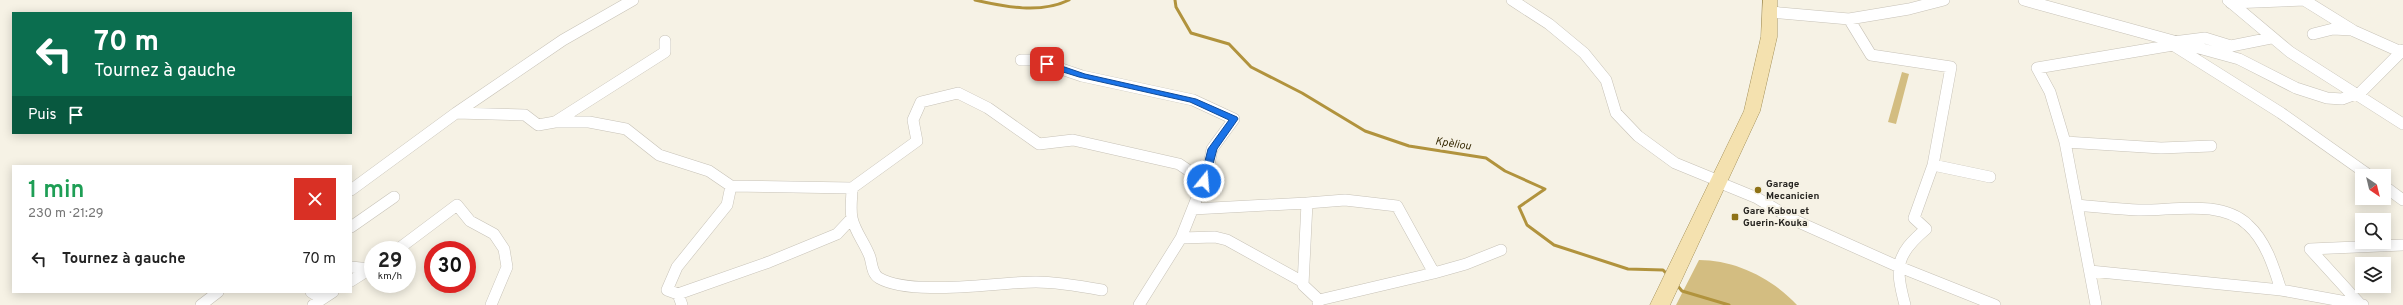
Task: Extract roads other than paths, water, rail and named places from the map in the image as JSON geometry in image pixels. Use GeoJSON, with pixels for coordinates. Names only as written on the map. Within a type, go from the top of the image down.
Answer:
{"type":"FeatureCollection","features":[{"type":"Feature","properties":{"kind":"main road"},"geometry":{"type":"LineString","coordinates":[[1661,303],[1752,111],[1767,51],[1770,6]]}},
{"type":"Feature","properties":{"kind":"street"},"geometry":{"type":"LineString","coordinates":[[352,189],[456,113],[563,40],[633,0]]}},
{"type":"Feature","properties":{"kind":"street"},"geometry":{"type":"LineString","coordinates":[[1512,0],[1535,14],[1589,59],[1605,77],[1615,112],[1657,153],[1687,170],[1718,181],[1757,198],[1794,220],[1896,266],[1995,305]]}},
{"type":"Feature","properties":{"kind":"street"},"geometry":{"type":"LineString","coordinates":[[1770,6],[1848,19],[1909,9],[1944,0]]}},
{"type":"Feature","properties":{"kind":"street"},"geometry":{"type":"LineString","coordinates":[[2024,0],[2252,64],[2304,92],[2335,99],[2356,95],[2402,51],[2354,31],[2304,0],[2230,2]]}},
{"type":"Feature","properties":{"kind":"street"},"geometry":{"type":"LineString","coordinates":[[2230,2],[2271,38],[2356,95],[2403,124]]}},
{"type":"Feature","properties":{"kind":"street"},"geometry":{"type":"LineString","coordinates":[[1848,19],[1871,55],[1951,67],[1933,165],[1914,218],[1926,229],[1907,244],[1896,266],[1905,305]]}},
{"type":"Feature","properties":{"kind":"street"},"geometry":{"type":"LineString","coordinates":[[2313,34],[2333,29],[2354,31]]}},
{"type":"Feature","properties":{"kind":"street"},"geometry":{"type":"LineString","coordinates":[[2096,305],[2065,142],[2050,92],[2037,68],[2205,38],[2231,46],[2271,38]]}},
{"type":"Feature","properties":{"kind":"street"},"geometry":{"type":"LineString","coordinates":[[555,122],[665,52],[665,41]]}},
{"type":"Feature","properties":{"kind":"street"},"geometry":{"type":"LineString","coordinates":[[2173,43],[2281,113],[2360,169]]}},
{"type":"Feature","properties":{"kind":"street"},"geometry":{"type":"LineString","coordinates":[[1021,60],[1036,60],[1082,76],[1193,100],[1234,119],[1212,149],[1204,181],[1181,238],[1139,305]]}},
{"type":"Feature","properties":{"kind":"street"},"geometry":{"type":"LineString","coordinates":[[456,113],[525,115],[538,125],[555,122],[589,122],[626,129],[659,155],[709,171],[731,186],[852,188],[917,142],[913,120],[921,102],[958,93],[988,108],[1039,144],[1072,140],[1179,164],[1204,181]]}},
{"type":"Feature","properties":{"kind":"street"},"geometry":{"type":"LineString","coordinates":[[2065,142],[2161,148],[2211,146]]}},
{"type":"Feature","properties":{"kind":"street"},"geometry":{"type":"LineString","coordinates":[[1933,165],[1990,177]]}},
{"type":"Feature","properties":{"kind":"street"},"geometry":{"type":"LineString","coordinates":[[731,186],[727,205],[677,267],[667,290],[680,299],[837,234],[852,218]]}},
{"type":"Feature","properties":{"kind":"street"},"geometry":{"type":"LineString","coordinates":[[852,188],[852,218],[870,258],[871,268],[879,278],[905,286],[992,285],[1037,282],[1076,285],[1102,290]]}},
{"type":"Feature","properties":{"kind":"street"},"geometry":{"type":"LineString","coordinates":[[2391,191],[2403,200]]}},
{"type":"Feature","properties":{"kind":"street"},"geometry":{"type":"LineString","coordinates":[[352,225],[394,197]]}},
{"type":"Feature","properties":{"kind":"street"},"geometry":{"type":"LineString","coordinates":[[1193,209],[1346,200],[1398,206],[1434,273]]}},
{"type":"Feature","properties":{"kind":"street"},"geometry":{"type":"LineString","coordinates":[[1307,203],[1303,285],[1319,302],[1466,264],[1501,250]]}},
{"type":"Feature","properties":{"kind":"street"},"geometry":{"type":"LineString","coordinates":[[409,241],[457,205],[470,221],[494,234],[504,249],[507,267],[491,305]]}},
{"type":"Feature","properties":{"kind":"street"},"geometry":{"type":"LineString","coordinates":[[2077,205],[2113,210],[2211,210],[2241,219],[2254,231],[2268,253],[2281,290]]}},
{"type":"Feature","properties":{"kind":"street"},"geometry":{"type":"LineString","coordinates":[[1181,238],[1215,237],[1227,240],[1303,282]]}},
{"type":"Feature","properties":{"kind":"street"},"geometry":{"type":"LineString","coordinates":[[2362,305],[2310,249],[2403,244]]}},
{"type":"Feature","properties":{"kind":"street"},"geometry":{"type":"LineString","coordinates":[[352,267],[364,268]]}},
{"type":"Feature","properties":{"kind":"street"},"geometry":{"type":"LineString","coordinates":[[2090,271],[2281,290],[2362,305]]}},
{"type":"Feature","properties":{"kind":"street"},"geometry":{"type":"LineString","coordinates":[[352,280],[364,273]]}},
{"type":"Feature","properties":{"kind":"street"},"geometry":{"type":"LineString","coordinates":[[201,305],[217,293]]}},
{"type":"Feature","properties":{"kind":"street"},"geometry":{"type":"LineString","coordinates":[[312,293],[317,302],[331,293]]}},
{"type":"Feature","properties":{"kind":"waterway","name":"Kpèliou"},"geometry":{"type":"LineString","coordinates":[[975,0],[1023,8],[1047,7],[1069,0]]}},
{"type":"Feature","properties":{"kind":"waterway","name":"Kpèliou"},"geometry":{"type":"LineString","coordinates":[[1175,0],[1176,7],[1191,33],[1229,44],[1251,67],[1302,93],[1365,131],[1409,146],[1486,158],[1505,171],[1545,189],[1519,207],[1527,225],[1554,245],[1628,269],[1663,270],[1668,275]]}},
{"type":"Feature","properties":{"kind":"waterway"},"geometry":{"type":"LineString","coordinates":[[1676,284],[1682,291],[1729,305]]}},
{"type":"Feature","properties":{"kind":"place","name":"Garage Mecanicien"},"geometry":{"type":"Point","coordinates":[1758,190]}},
{"type":"Feature","properties":{"kind":"place","name":"Gare Kabou et Guerin-Kouka"},"geometry":{"type":"Point","coordinates":[1735,217]}}]}
